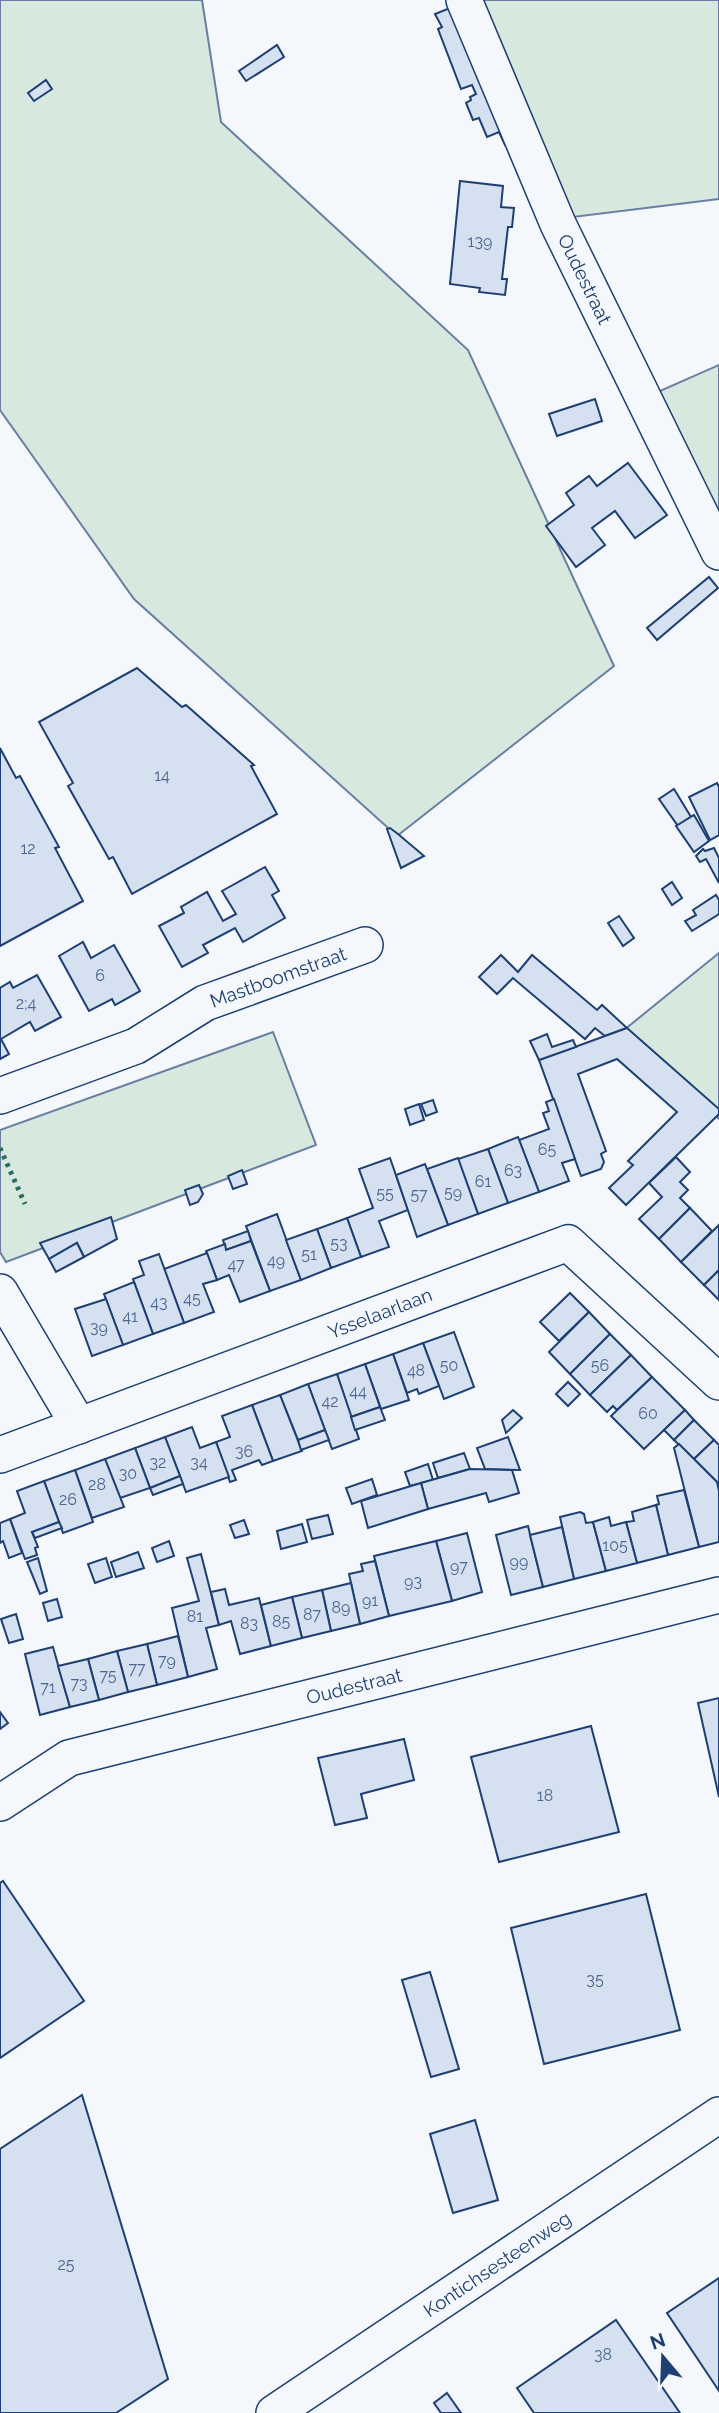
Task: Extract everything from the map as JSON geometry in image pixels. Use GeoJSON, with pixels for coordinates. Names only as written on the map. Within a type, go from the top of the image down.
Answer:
{"type":"FeatureCollection","features":[{"type":"Feature","properties":{"kind":"street","name":"Oudestraat"},"geometry":{"type":"LineString","coordinates":[[464,0],[558,224],[719,552]]}},
{"type":"Feature","properties":{"kind":"street","name":"Mastboomstraat"},"geometry":{"type":"LineString","coordinates":[[0,1096],[136,1046],[205,1003],[365,944]]}},
{"type":"Feature","properties":{"kind":"street","name":"Ysselaarlaan"},"geometry":{"type":"LineString","coordinates":[[0,1455],[568,1243],[719,1382]]}},
{"type":"Feature","properties":{"kind":"street"},"geometry":{"type":"LineString","coordinates":[[0,1292],[79,1426]]}},
{"type":"Feature","properties":{"kind":"street","name":"Oudestraat"},"geometry":{"type":"LineString","coordinates":[[0,1803],[69,1758],[719,1595]]}},
{"type":"Feature","properties":{"kind":"street","name":"Kontichsesteenweg"},"geometry":{"type":"LineString","coordinates":[[275,2413],[719,2115]]}},
{"type":"Feature","properties":{"kind":"shaded area"},"geometry":{"type":"Polygon","coordinates":[[[0,0],[202,0],[221,122],[468,350],[614,666],[397,836],[134,599],[0,410],[0,0]]]}},
{"type":"Feature","properties":{"kind":"shaded area"},"geometry":{"type":"Polygon","coordinates":[[[479,0],[719,0],[719,199],[573,217],[479,0]]]}},
{"type":"Feature","properties":{"kind":"shaded area"},"geometry":{"type":"Polygon","coordinates":[[[719,365],[719,552],[644,398],[719,365]]]}},
{"type":"Feature","properties":{"kind":"shaded area"},"geometry":{"type":"Polygon","coordinates":[[[719,953],[719,1119],[624,1030],[719,953]]]}},
{"type":"Feature","properties":{"kind":"shaded area"},"geometry":{"type":"Polygon","coordinates":[[[273,1032],[316,1145],[6,1262],[0,1252],[0,1130],[273,1032]]]}},
{"type":"Feature","properties":{"kind":"building"},"geometry":{"type":"Polygon","coordinates":[[[460,4],[518,140],[505,145],[499,132],[487,137],[479,118],[473,120],[466,103],[476,94],[472,85],[461,89],[438,29],[442,27],[435,14],[460,4]]]}},
{"type":"Feature","properties":{"kind":"building"},"geometry":{"type":"Polygon","coordinates":[[[277,45],[284,57],[246,81],[239,71],[277,45]]]}},
{"type":"Feature","properties":{"kind":"building"},"geometry":{"type":"Polygon","coordinates":[[[46,80],[52,89],[34,101],[28,93],[46,80]]]}},
{"type":"Feature","properties":{"kind":"building"},"geometry":{"type":"Polygon","coordinates":[[[460,181],[503,186],[501,207],[514,208],[512,227],[508,227],[502,279],[507,279],[505,295],[479,292],[480,288],[450,284],[460,181]]]}},
{"type":"Feature","properties":{"kind":"building"},"geometry":{"type":"Polygon","coordinates":[[[595,399],[602,421],[557,436],[549,414],[595,399]]]}},
{"type":"Feature","properties":{"kind":"building"},"geometry":{"type":"Polygon","coordinates":[[[628,463],[667,515],[635,538],[615,511],[592,528],[605,545],[576,567],[546,526],[574,505],[566,493],[589,476],[597,486],[628,463]]]}},
{"type":"Feature","properties":{"kind":"building"},"geometry":{"type":"Polygon","coordinates":[[[709,577],[718,588],[657,640],[647,628],[709,577]]]}},
{"type":"Feature","properties":{"kind":"building"},"geometry":{"type":"Polygon","coordinates":[[[137,668],[182,707],[186,705],[254,765],[251,766],[277,814],[132,894],[113,857],[109,859],[68,786],[73,783],[39,722],[137,668]]]}},
{"type":"Feature","properties":{"kind":"building"},"geometry":{"type":"Polygon","coordinates":[[[0,748],[16,778],[20,776],[59,847],[55,848],[83,901],[0,946],[0,748]]]}},
{"type":"Feature","properties":{"kind":"building"},"geometry":{"type":"Polygon","coordinates":[[[717,783],[719,835],[710,840],[689,797],[717,783]]]}},
{"type":"Feature","properties":{"kind":"building"},"geometry":{"type":"Polygon","coordinates":[[[674,789],[691,817],[678,826],[659,799],[674,789]]]}},
{"type":"Feature","properties":{"kind":"building"},"geometry":{"type":"Polygon","coordinates":[[[694,815],[709,841],[694,852],[676,826],[694,815]]]}},
{"type":"Feature","properties":{"kind":"building"},"geometry":{"type":"Polygon","coordinates":[[[390,828],[424,856],[401,868],[387,829],[390,828]]]}},
{"type":"Feature","properties":{"kind":"building"},"geometry":{"type":"Polygon","coordinates":[[[714,848],[719,858],[719,883],[706,859],[700,862],[696,856],[703,849],[705,851],[714,848]]]}},
{"type":"Feature","properties":{"kind":"building"},"geometry":{"type":"Polygon","coordinates":[[[265,867],[279,891],[272,895],[285,918],[243,942],[235,928],[203,945],[208,953],[182,967],[159,926],[184,913],[181,907],[207,892],[223,921],[236,914],[222,891],[265,867]]]}},
{"type":"Feature","properties":{"kind":"building"},"geometry":{"type":"Polygon","coordinates":[[[672,882],[682,898],[672,905],[662,889],[672,882]]]}},
{"type":"Feature","properties":{"kind":"building"},"geometry":{"type":"Polygon","coordinates":[[[716,895],[719,900],[719,914],[692,931],[685,921],[696,915],[693,910],[716,895]]]}},
{"type":"Feature","properties":{"kind":"building"},"geometry":{"type":"Polygon","coordinates":[[[619,916],[634,938],[623,946],[608,923],[619,916]]]}},
{"type":"Feature","properties":{"kind":"building"},"geometry":{"type":"Polygon","coordinates":[[[83,942],[91,958],[114,945],[140,991],[115,1005],[112,999],[89,1011],[59,956],[83,942]]]}},
{"type":"Feature","properties":{"kind":"building"},"geometry":{"type":"Polygon","coordinates":[[[501,955],[518,972],[532,955],[597,1010],[602,1005],[627,1028],[605,1036],[595,1028],[585,1039],[513,978],[497,994],[479,977],[501,955]]]}},
{"type":"Feature","properties":{"kind":"building"},"geometry":{"type":"Polygon","coordinates":[[[37,975],[61,1017],[35,1031],[30,1022],[1,1039],[9,1054],[0,1059],[0,988],[10,982],[13,988],[37,975]]]}},
{"type":"Feature","properties":{"kind":"building"},"geometry":{"type":"Polygon","coordinates":[[[627,1028],[719,1109],[719,1114],[626,1205],[609,1188],[633,1165],[628,1161],[677,1112],[617,1059],[578,1074],[606,1151],[601,1154],[604,1162],[601,1169],[581,1176],[539,1060],[627,1028]]]}},
{"type":"Feature","properties":{"kind":"building"},"geometry":{"type":"Polygon","coordinates":[[[547,1034],[552,1047],[573,1040],[576,1047],[539,1060],[530,1041],[547,1034]]]}},
{"type":"Feature","properties":{"kind":"building"},"geometry":{"type":"Polygon","coordinates":[[[554,1099],[575,1159],[562,1163],[569,1181],[539,1192],[519,1140],[549,1129],[543,1113],[549,1111],[546,1102],[554,1099]]]}},
{"type":"Feature","properties":{"kind":"building"},"geometry":{"type":"Polygon","coordinates":[[[433,1100],[437,1112],[426,1116],[421,1104],[433,1100]]]}},
{"type":"Feature","properties":{"kind":"building"},"geometry":{"type":"Polygon","coordinates":[[[419,1104],[424,1120],[410,1125],[405,1109],[419,1104]]]}},
{"type":"Feature","properties":{"kind":"building"},"geometry":{"type":"Polygon","coordinates":[[[518,1137],[539,1192],[508,1203],[488,1149],[518,1137]]]}},
{"type":"Feature","properties":{"kind":"building"},"geometry":{"type":"Polygon","coordinates":[[[488,1149],[508,1203],[478,1214],[458,1159],[488,1149]]]}},
{"type":"Feature","properties":{"kind":"building"},"geometry":{"type":"Polygon","coordinates":[[[676,1157],[690,1172],[680,1182],[688,1190],[680,1198],[690,1208],[659,1239],[639,1219],[662,1197],[649,1183],[676,1157]]]}},
{"type":"Feature","properties":{"kind":"building"},"geometry":{"type":"Polygon","coordinates":[[[390,1158],[408,1210],[379,1221],[389,1247],[361,1257],[347,1218],[373,1208],[359,1169],[390,1158]]]}},
{"type":"Feature","properties":{"kind":"building"},"geometry":{"type":"Polygon","coordinates":[[[458,1158],[478,1214],[448,1225],[427,1169],[458,1158]]]}},
{"type":"Feature","properties":{"kind":"building"},"geometry":{"type":"Polygon","coordinates":[[[425,1164],[448,1225],[417,1237],[396,1175],[425,1164]]]}},
{"type":"Feature","properties":{"kind":"building"},"geometry":{"type":"Polygon","coordinates":[[[242,1170],[247,1184],[233,1189],[228,1176],[242,1170]]]}},
{"type":"Feature","properties":{"kind":"building"},"geometry":{"type":"Polygon","coordinates":[[[199,1185],[203,1194],[198,1202],[190,1205],[185,1190],[199,1185]]]}},
{"type":"Feature","properties":{"kind":"building"},"geometry":{"type":"Polygon","coordinates":[[[690,1208],[712,1231],[681,1262],[659,1239],[690,1208]]]}},
{"type":"Feature","properties":{"kind":"building"},"geometry":{"type":"Polygon","coordinates":[[[277,1214],[301,1280],[270,1291],[246,1226],[277,1214]]]}},
{"type":"Feature","properties":{"kind":"building"},"geometry":{"type":"Polygon","coordinates":[[[111,1217],[117,1239],[84,1257],[77,1243],[49,1259],[40,1243],[111,1217]]]}},
{"type":"Feature","properties":{"kind":"building"},"geometry":{"type":"Polygon","coordinates":[[[347,1218],[361,1257],[331,1268],[317,1229],[347,1218]]]}},
{"type":"Feature","properties":{"kind":"building"},"geometry":{"type":"Polygon","coordinates":[[[719,1225],[719,1270],[704,1285],[681,1262],[719,1225]]]}},
{"type":"Feature","properties":{"kind":"building"},"geometry":{"type":"Polygon","coordinates":[[[317,1229],[331,1268],[301,1280],[286,1240],[317,1229]]]}},
{"type":"Feature","properties":{"kind":"building"},"geometry":{"type":"Polygon","coordinates":[[[248,1231],[251,1241],[226,1250],[223,1240],[248,1231]]]}},
{"type":"Feature","properties":{"kind":"building"},"geometry":{"type":"Polygon","coordinates":[[[251,1241],[270,1291],[240,1302],[229,1275],[217,1280],[206,1251],[225,1244],[226,1250],[251,1241]]]}},
{"type":"Feature","properties":{"kind":"building"},"geometry":{"type":"Polygon","coordinates":[[[77,1243],[84,1257],[56,1272],[49,1259],[77,1243]]]}},
{"type":"Feature","properties":{"kind":"building"},"geometry":{"type":"Polygon","coordinates":[[[207,1253],[217,1280],[203,1284],[214,1312],[184,1323],[164,1269],[207,1253]]]}},
{"type":"Feature","properties":{"kind":"building"},"geometry":{"type":"Polygon","coordinates":[[[159,1254],[184,1323],[153,1334],[133,1279],[144,1275],[139,1261],[159,1254]]]}},
{"type":"Feature","properties":{"kind":"building"},"geometry":{"type":"Polygon","coordinates":[[[719,1270],[719,1300],[704,1285],[719,1270]]]}},
{"type":"Feature","properties":{"kind":"building"},"geometry":{"type":"Polygon","coordinates":[[[134,1282],[153,1334],[123,1345],[104,1294],[134,1282]]]}},
{"type":"Feature","properties":{"kind":"building"},"geometry":{"type":"Polygon","coordinates":[[[570,1293],[589,1312],[559,1341],[540,1322],[570,1293]]]}},
{"type":"Feature","properties":{"kind":"building"},"geometry":{"type":"Polygon","coordinates":[[[106,1299],[123,1345],[92,1356],[75,1309],[106,1299]]]}},
{"type":"Feature","properties":{"kind":"building"},"geometry":{"type":"Polygon","coordinates":[[[589,1312],[610,1334],[570,1374],[549,1352],[589,1312]]]}},
{"type":"Feature","properties":{"kind":"building"},"geometry":{"type":"Polygon","coordinates":[[[454,1332],[474,1387],[444,1399],[423,1343],[454,1332]]]}},
{"type":"Feature","properties":{"kind":"building"},"geometry":{"type":"Polygon","coordinates":[[[610,1334],[631,1355],[590,1395],[570,1374],[610,1334]]]}},
{"type":"Feature","properties":{"kind":"building"},"geometry":{"type":"Polygon","coordinates":[[[423,1343],[439,1386],[419,1394],[417,1389],[407,1393],[393,1354],[423,1343]]]}},
{"type":"Feature","properties":{"kind":"building"},"geometry":{"type":"Polygon","coordinates":[[[393,1354],[409,1400],[381,1409],[365,1364],[393,1354]]]}},
{"type":"Feature","properties":{"kind":"building"},"geometry":{"type":"Polygon","coordinates":[[[631,1355],[652,1377],[617,1410],[613,1406],[607,1412],[590,1395],[631,1355]]]}},
{"type":"Feature","properties":{"kind":"building"},"geometry":{"type":"Polygon","coordinates":[[[365,1364],[380,1407],[351,1417],[337,1374],[365,1364]]]}},
{"type":"Feature","properties":{"kind":"building"},"geometry":{"type":"Polygon","coordinates":[[[337,1374],[359,1439],[332,1449],[308,1384],[337,1374]]]}},
{"type":"Feature","properties":{"kind":"building"},"geometry":{"type":"Polygon","coordinates":[[[652,1377],[685,1410],[644,1449],[611,1416],[652,1377]]]}},
{"type":"Feature","properties":{"kind":"building"},"geometry":{"type":"Polygon","coordinates":[[[568,1382],[580,1394],[568,1406],[556,1394],[568,1382]]]}},
{"type":"Feature","properties":{"kind":"building"},"geometry":{"type":"Polygon","coordinates":[[[308,1384],[325,1430],[298,1440],[280,1395],[308,1384]]]}},
{"type":"Feature","properties":{"kind":"building"},"geometry":{"type":"Polygon","coordinates":[[[280,1395],[302,1451],[273,1461],[252,1405],[280,1395]]]}},
{"type":"Feature","properties":{"kind":"building"},"geometry":{"type":"Polygon","coordinates":[[[252,1405],[273,1461],[262,1465],[259,1460],[232,1470],[236,1480],[230,1482],[216,1442],[230,1437],[222,1416],[252,1405]]]}},
{"type":"Feature","properties":{"kind":"building"},"geometry":{"type":"Polygon","coordinates":[[[380,1407],[385,1420],[355,1430],[351,1417],[380,1407]]]}},
{"type":"Feature","properties":{"kind":"building"},"geometry":{"type":"Polygon","coordinates":[[[513,1410],[522,1418],[506,1433],[502,1420],[513,1410]]]}},
{"type":"Feature","properties":{"kind":"building"},"geometry":{"type":"Polygon","coordinates":[[[685,1410],[694,1420],[674,1440],[664,1430],[685,1410]]]}},
{"type":"Feature","properties":{"kind":"building"},"geometry":{"type":"Polygon","coordinates":[[[694,1420],[714,1440],[694,1459],[674,1440],[694,1420]]]}},
{"type":"Feature","properties":{"kind":"building"},"geometry":{"type":"Polygon","coordinates":[[[192,1427],[200,1448],[216,1442],[229,1477],[186,1492],[165,1437],[192,1427]]]}},
{"type":"Feature","properties":{"kind":"building"},"geometry":{"type":"Polygon","coordinates":[[[325,1430],[329,1440],[301,1450],[298,1440],[325,1430]]]}},
{"type":"Feature","properties":{"kind":"building"},"geometry":{"type":"Polygon","coordinates":[[[165,1437],[180,1476],[150,1488],[135,1448],[165,1437]]]}},
{"type":"Feature","properties":{"kind":"building"},"geometry":{"type":"Polygon","coordinates":[[[508,1437],[520,1470],[485,1469],[477,1448],[508,1437]]]}},
{"type":"Feature","properties":{"kind":"building"},"geometry":{"type":"Polygon","coordinates":[[[714,1440],[719,1445],[719,1491],[717,1482],[694,1459],[714,1440]]]}},
{"type":"Feature","properties":{"kind":"building"},"geometry":{"type":"Polygon","coordinates":[[[679,1444],[717,1482],[719,1542],[699,1547],[674,1448],[679,1444]]]}},
{"type":"Feature","properties":{"kind":"building"},"geometry":{"type":"Polygon","coordinates":[[[135,1448],[150,1488],[120,1498],[105,1459],[135,1448]]]}},
{"type":"Feature","properties":{"kind":"building"},"geometry":{"type":"Polygon","coordinates":[[[464,1453],[470,1469],[438,1478],[433,1463],[464,1453]]]}},
{"type":"Feature","properties":{"kind":"building"},"geometry":{"type":"Polygon","coordinates":[[[105,1459],[124,1507],[92,1518],[75,1470],[105,1459]]]}},
{"type":"Feature","properties":{"kind":"building"},"geometry":{"type":"Polygon","coordinates":[[[428,1464],[433,1480],[410,1486],[405,1472],[428,1464]]]}},
{"type":"Feature","properties":{"kind":"building"},"geometry":{"type":"Polygon","coordinates":[[[470,1469],[512,1470],[519,1493],[489,1502],[486,1493],[428,1509],[421,1483],[470,1469]]]}},
{"type":"Feature","properties":{"kind":"building"},"geometry":{"type":"Polygon","coordinates":[[[75,1470],[93,1522],[63,1533],[44,1481],[75,1470]]]}},
{"type":"Feature","properties":{"kind":"building"},"geometry":{"type":"Polygon","coordinates":[[[180,1476],[183,1484],[153,1495],[150,1488],[180,1476]]]}},
{"type":"Feature","properties":{"kind":"building"},"geometry":{"type":"Polygon","coordinates":[[[372,1479],[377,1495],[352,1504],[346,1488],[372,1479]]]}},
{"type":"Feature","properties":{"kind":"building"},"geometry":{"type":"Polygon","coordinates":[[[44,1481],[59,1522],[32,1532],[38,1547],[35,1548],[37,1555],[25,1559],[10,1519],[25,1513],[17,1491],[44,1481]]]}},
{"type":"Feature","properties":{"kind":"building"},"geometry":{"type":"Polygon","coordinates":[[[421,1483],[428,1509],[368,1528],[361,1501],[421,1483]]]}},
{"type":"Feature","properties":{"kind":"building"},"geometry":{"type":"Polygon","coordinates":[[[684,1490],[699,1547],[668,1555],[656,1505],[659,1504],[657,1496],[684,1490]]]}},
{"type":"Feature","properties":{"kind":"building"},"geometry":{"type":"Polygon","coordinates":[[[656,1505],[668,1555],[637,1563],[626,1522],[634,1521],[632,1512],[656,1505]]]}},
{"type":"Feature","properties":{"kind":"building"},"geometry":{"type":"Polygon","coordinates":[[[580,1512],[584,1514],[586,1523],[593,1522],[606,1571],[574,1579],[560,1517],[580,1512]]]}},
{"type":"Feature","properties":{"kind":"building"},"geometry":{"type":"Polygon","coordinates":[[[328,1515],[333,1534],[312,1539],[307,1520],[328,1515]]]}},
{"type":"Feature","properties":{"kind":"building"},"geometry":{"type":"Polygon","coordinates":[[[609,1517],[611,1526],[626,1522],[637,1563],[606,1571],[593,1522],[609,1517]]]}},
{"type":"Feature","properties":{"kind":"building"},"geometry":{"type":"Polygon","coordinates":[[[10,1519],[22,1553],[9,1558],[3,1541],[0,1543],[0,1523],[10,1519]]]}},
{"type":"Feature","properties":{"kind":"building"},"geometry":{"type":"Polygon","coordinates":[[[244,1520],[249,1534],[235,1538],[230,1525],[244,1520]]]}},
{"type":"Feature","properties":{"kind":"building"},"geometry":{"type":"Polygon","coordinates":[[[59,1522],[62,1528],[35,1538],[32,1532],[59,1522]]]}},
{"type":"Feature","properties":{"kind":"building"},"geometry":{"type":"Polygon","coordinates":[[[302,1524],[307,1542],[281,1549],[277,1531],[302,1524]]]}},
{"type":"Feature","properties":{"kind":"building"},"geometry":{"type":"Polygon","coordinates":[[[528,1526],[543,1587],[511,1595],[496,1535],[528,1526]]]}},
{"type":"Feature","properties":{"kind":"building"},"geometry":{"type":"Polygon","coordinates":[[[562,1527],[574,1579],[543,1587],[530,1535],[562,1527]]]}},
{"type":"Feature","properties":{"kind":"building"},"geometry":{"type":"Polygon","coordinates":[[[467,1533],[482,1592],[452,1601],[436,1541],[467,1533]]]}},
{"type":"Feature","properties":{"kind":"building"},"geometry":{"type":"Polygon","coordinates":[[[169,1541],[174,1556],[157,1562],[152,1548],[169,1541]]]}},
{"type":"Feature","properties":{"kind":"building"},"geometry":{"type":"Polygon","coordinates":[[[436,1541],[452,1601],[389,1616],[374,1556],[436,1541]]]}},
{"type":"Feature","properties":{"kind":"building"},"geometry":{"type":"Polygon","coordinates":[[[138,1552],[144,1568],[116,1577],[111,1562],[138,1552]]]}},
{"type":"Feature","properties":{"kind":"building"},"geometry":{"type":"Polygon","coordinates":[[[201,1554],[219,1625],[206,1628],[217,1669],[188,1677],[172,1608],[199,1601],[187,1558],[201,1554]]]}},
{"type":"Feature","properties":{"kind":"building"},"geometry":{"type":"Polygon","coordinates":[[[38,1558],[47,1591],[40,1594],[27,1562],[38,1558]]]}},
{"type":"Feature","properties":{"kind":"building"},"geometry":{"type":"Polygon","coordinates":[[[106,1558],[112,1577],[95,1583],[88,1564],[106,1558]]]}},
{"type":"Feature","properties":{"kind":"building"},"geometry":{"type":"Polygon","coordinates":[[[375,1561],[389,1616],[360,1624],[349,1574],[363,1571],[361,1564],[375,1561]]]}},
{"type":"Feature","properties":{"kind":"building"},"geometry":{"type":"Polygon","coordinates":[[[351,1583],[360,1624],[331,1631],[322,1590],[351,1583]]]}},
{"type":"Feature","properties":{"kind":"building"},"geometry":{"type":"Polygon","coordinates":[[[225,1589],[229,1605],[259,1598],[271,1646],[240,1654],[231,1621],[219,1625],[211,1592],[225,1589]]]}},
{"type":"Feature","properties":{"kind":"building"},"geometry":{"type":"Polygon","coordinates":[[[322,1590],[331,1631],[302,1638],[292,1597],[322,1590]]]}},
{"type":"Feature","properties":{"kind":"building"},"geometry":{"type":"Polygon","coordinates":[[[292,1597],[302,1638],[271,1646],[261,1605],[292,1597]]]}},
{"type":"Feature","properties":{"kind":"building"},"geometry":{"type":"Polygon","coordinates":[[[57,1599],[62,1617],[48,1621],[43,1603],[57,1599]]]}},
{"type":"Feature","properties":{"kind":"building"},"geometry":{"type":"Polygon","coordinates":[[[16,1614],[23,1639],[9,1643],[1,1619],[16,1614]]]}},
{"type":"Feature","properties":{"kind":"building"},"geometry":{"type":"Polygon","coordinates":[[[178,1636],[188,1677],[157,1685],[147,1644],[178,1636]]]}},
{"type":"Feature","properties":{"kind":"building"},"geometry":{"type":"Polygon","coordinates":[[[147,1644],[157,1685],[128,1692],[117,1651],[147,1644]]]}},
{"type":"Feature","properties":{"kind":"building"},"geometry":{"type":"Polygon","coordinates":[[[53,1647],[70,1707],[40,1715],[25,1654],[53,1647]]]}},
{"type":"Feature","properties":{"kind":"building"},"geometry":{"type":"Polygon","coordinates":[[[117,1651],[128,1692],[99,1700],[88,1659],[117,1651]]]}},
{"type":"Feature","properties":{"kind":"building"},"geometry":{"type":"Polygon","coordinates":[[[88,1659],[99,1700],[70,1707],[58,1666],[88,1659]]]}},
{"type":"Feature","properties":{"kind":"building"},"geometry":{"type":"Polygon","coordinates":[[[719,1698],[719,1797],[698,1703],[719,1698]]]}},
{"type":"Feature","properties":{"kind":"building"},"geometry":{"type":"Polygon","coordinates":[[[0,1712],[8,1723],[0,1729],[0,1712]]]}},
{"type":"Feature","properties":{"kind":"building"},"geometry":{"type":"Polygon","coordinates":[[[591,1726],[619,1832],[499,1862],[471,1757],[591,1726]]]}},
{"type":"Feature","properties":{"kind":"building"},"geometry":{"type":"Polygon","coordinates":[[[404,1739],[414,1780],[361,1794],[367,1818],[335,1825],[318,1758],[404,1739]]]}},
{"type":"Feature","properties":{"kind":"building"},"geometry":{"type":"Polygon","coordinates":[[[3,1881],[84,2001],[0,2058],[0,1883],[3,1881]]]}},
{"type":"Feature","properties":{"kind":"building"},"geometry":{"type":"Polygon","coordinates":[[[646,1894],[680,2030],[544,2064],[511,1928],[646,1894]]]}},
{"type":"Feature","properties":{"kind":"building"},"geometry":{"type":"Polygon","coordinates":[[[430,1972],[459,2069],[431,2077],[402,1980],[430,1972]]]}},
{"type":"Feature","properties":{"kind":"building"},"geometry":{"type":"Polygon","coordinates":[[[82,2095],[168,2379],[116,2413],[0,2413],[0,2149],[82,2095]]]}},
{"type":"Feature","properties":{"kind":"building"},"geometry":{"type":"Polygon","coordinates":[[[475,2120],[498,2200],[453,2213],[430,2134],[475,2120]]]}},
{"type":"Feature","properties":{"kind":"building"},"geometry":{"type":"Polygon","coordinates":[[[719,2278],[719,2391],[667,2313],[719,2278]]]}},
{"type":"Feature","properties":{"kind":"building"},"geometry":{"type":"Polygon","coordinates":[[[616,2320],[680,2413],[534,2413],[517,2388],[616,2320]]]}},
{"type":"Feature","properties":{"kind":"building"},"geometry":{"type":"Polygon","coordinates":[[[447,2393],[461,2413],[441,2413],[434,2403],[447,2393]]]}},
{"type":"Feature","properties":{"kind":"hedge"},"geometry":{"type":"LineString","coordinates":[[0,1148],[25,1204]]}}]}
